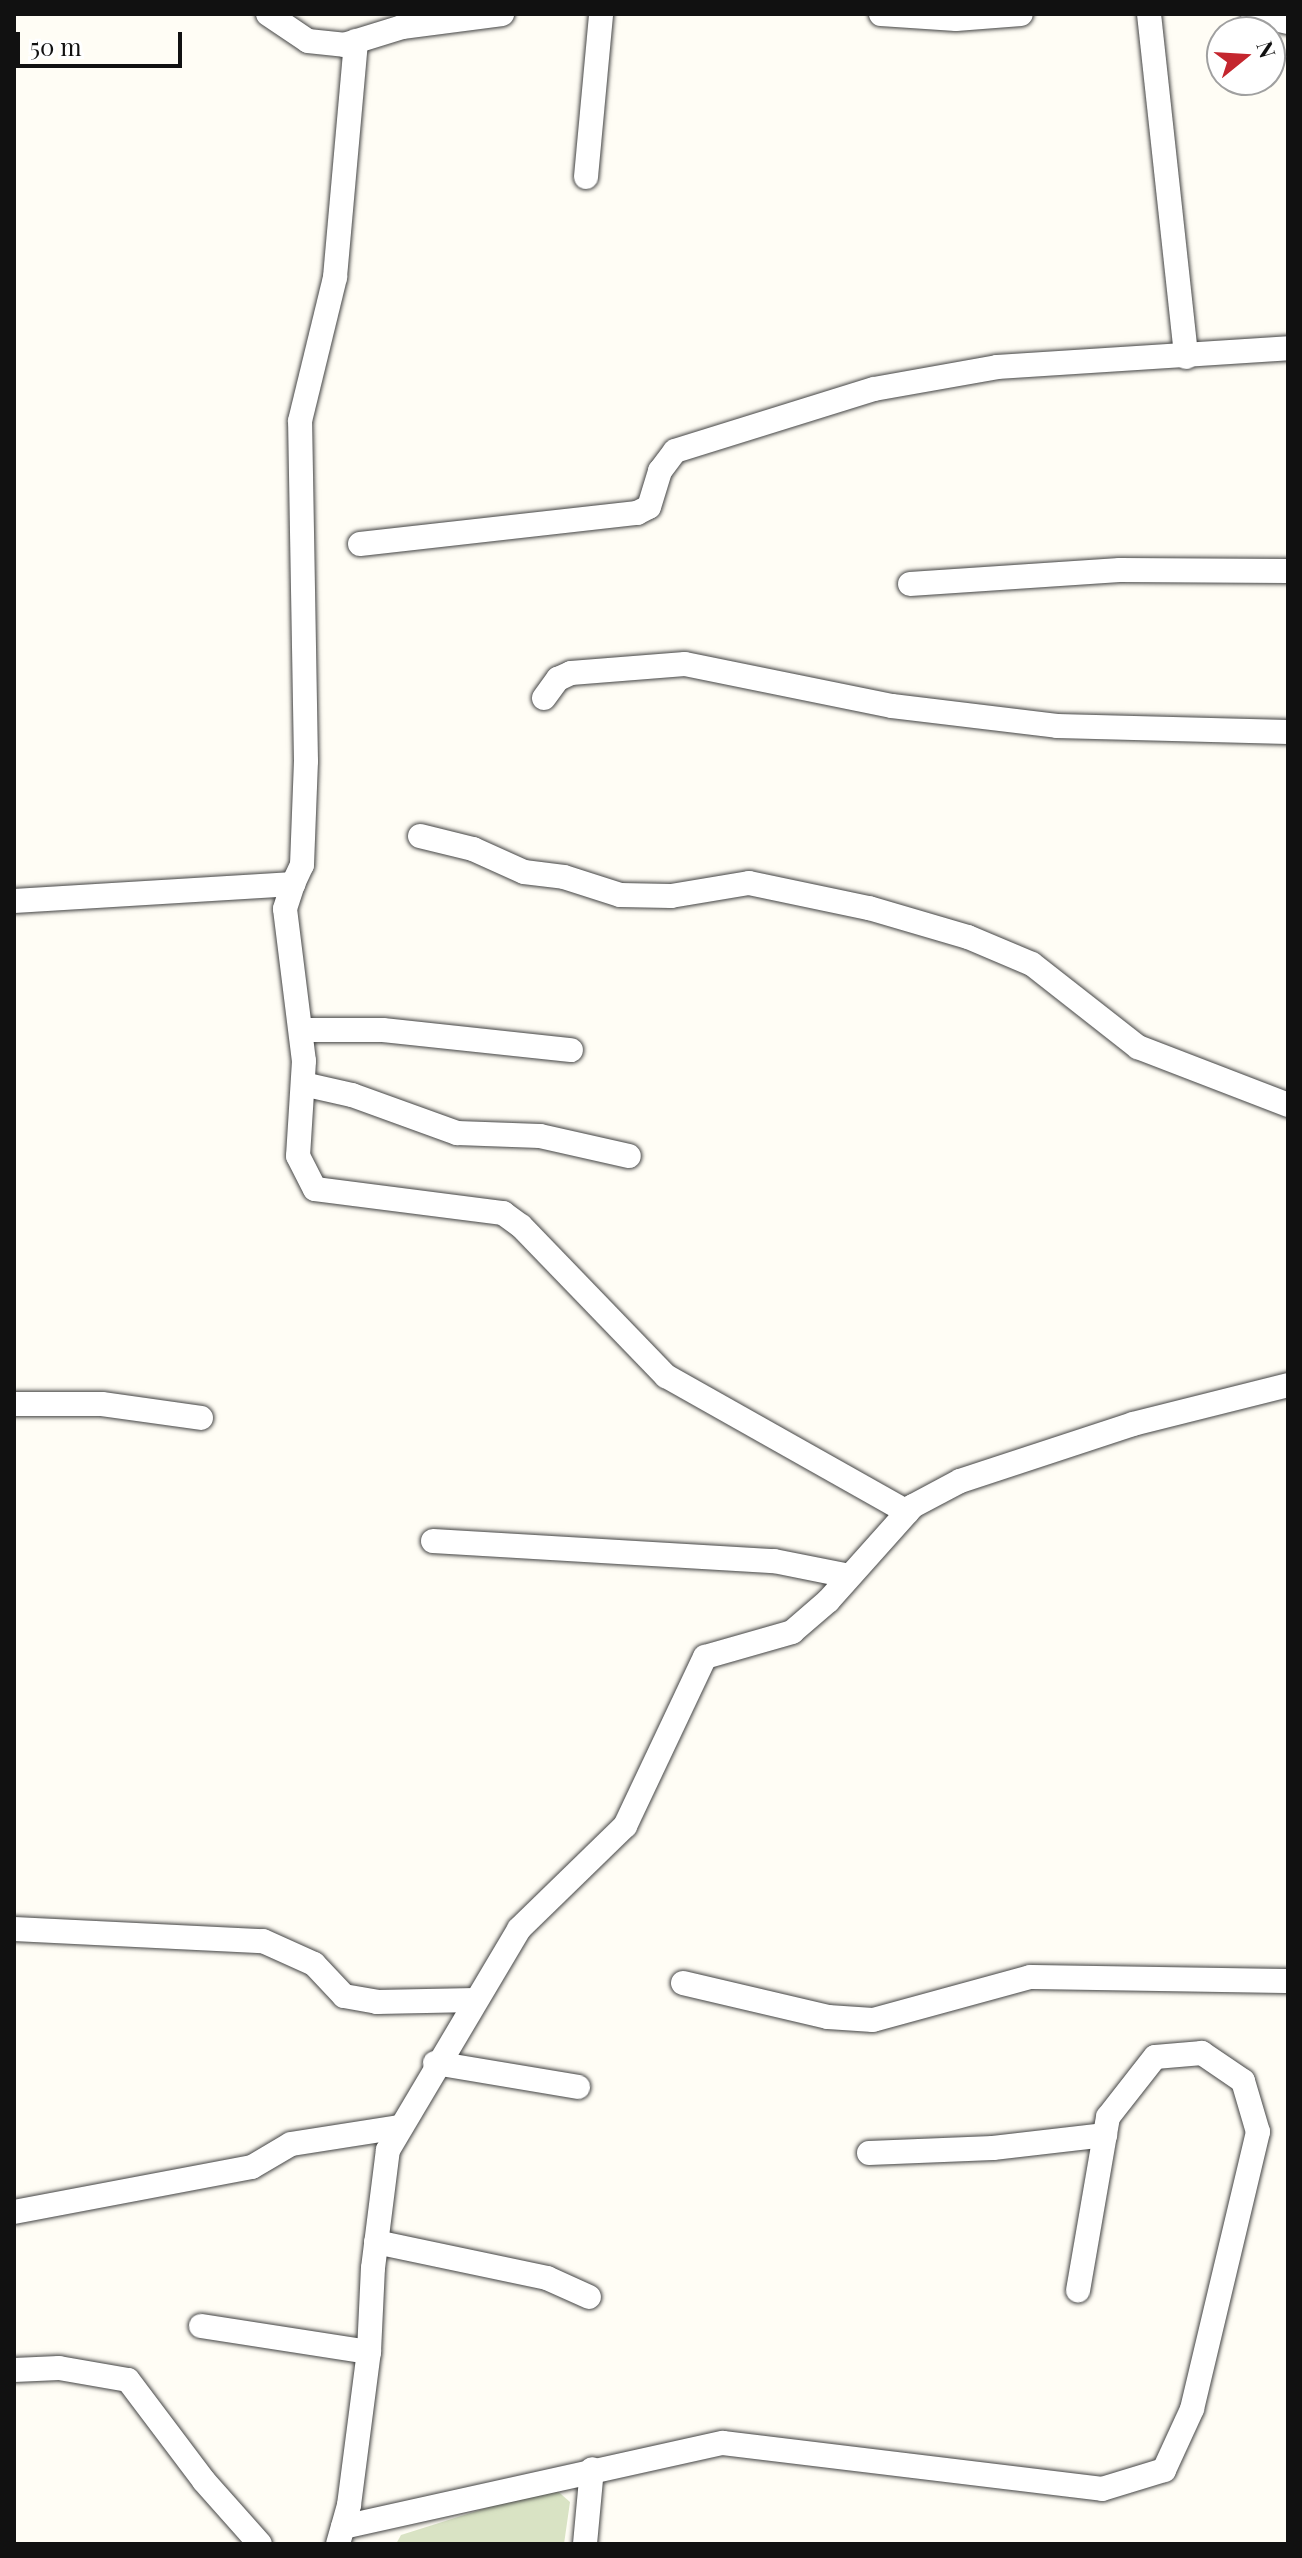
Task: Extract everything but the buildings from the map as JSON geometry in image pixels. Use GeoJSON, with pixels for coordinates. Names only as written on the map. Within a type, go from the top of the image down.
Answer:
{"type":"FeatureCollection","features":[{"type":"Feature","properties":{"kind":"street"},"geometry":{"type":"LineString","coordinates":[[268,14],[308,41],[344,45],[401,20],[502,14]]}},
{"type":"Feature","properties":{"kind":"street"},"geometry":{"type":"LineString","coordinates":[[586,177],[601,14]]}},
{"type":"Feature","properties":{"kind":"street"},"geometry":{"type":"LineString","coordinates":[[881,14],[956,19],[1021,14]]}},
{"type":"Feature","properties":{"kind":"street"},"geometry":{"type":"LineString","coordinates":[[1149,14],[1186,357]]}},
{"type":"Feature","properties":{"kind":"street"},"geometry":{"type":"LineString","coordinates":[[1253,14],[1288,22]]}},
{"type":"Feature","properties":{"kind":"street"},"geometry":{"type":"LineString","coordinates":[[356,41],[342,235],[300,421],[306,831],[302,865],[285,909],[287,948],[302,1030],[303,1084],[298,1156],[315,1189],[503,1213],[666,1376],[907,1512]]}},
{"type":"Feature","properties":{"kind":"street"},"geometry":{"type":"LineString","coordinates":[[360,544],[637,513],[649,507],[660,471],[675,451],[874,389],[997,367],[1288,348]]}},
{"type":"Feature","properties":{"kind":"street"},"geometry":{"type":"LineString","coordinates":[[910,584],[1120,570],[1288,571]]}},
{"type":"Feature","properties":{"kind":"street"},"geometry":{"type":"LineString","coordinates":[[544,698],[558,679],[571,673],[685,664],[892,706],[1057,726],[1288,732]]}},
{"type":"Feature","properties":{"kind":"street"},"geometry":{"type":"LineString","coordinates":[[420,836],[473,849],[524,872],[564,877],[620,895],[671,896],[749,883],[869,908],[968,937],[1032,964],[1138,1047],[1288,1105]]}},
{"type":"Feature","properties":{"kind":"street"},"geometry":{"type":"LineString","coordinates":[[14,901],[293,884]]}},
{"type":"Feature","properties":{"kind":"street"},"geometry":{"type":"LineString","coordinates":[[302,1030],[383,1030],[571,1050]]}},
{"type":"Feature","properties":{"kind":"street"},"geometry":{"type":"LineString","coordinates":[[303,1084],[352,1095],[457,1133],[540,1136],[629,1156]]}},
{"type":"Feature","properties":{"kind":"street"},"geometry":{"type":"LineString","coordinates":[[1078,2290],[1108,2117],[1155,2057],[1182,2052],[1202,2053],[1243,2081],[1256,2111],[1258,2132],[1192,2409],[1164,2470],[1102,2489],[723,2443],[592,2469],[340,2535],[369,2352],[376,2242],[388,2150],[435,2063],[519,1929],[625,1826],[705,1657],[792,1632],[849,1576],[907,1512],[960,1481],[1133,1424],[1288,1385]]}},
{"type":"Feature","properties":{"kind":"street"},"geometry":{"type":"LineString","coordinates":[[14,1404],[102,1404],[201,1418]]}},
{"type":"Feature","properties":{"kind":"street"},"geometry":{"type":"LineString","coordinates":[[433,1541],[774,1561],[849,1576]]}},
{"type":"Feature","properties":{"kind":"street"},"geometry":{"type":"LineString","coordinates":[[14,1929],[263,1941],[314,1964],[344,1996],[377,2002],[475,2000]]}},
{"type":"Feature","properties":{"kind":"street"},"geometry":{"type":"LineString","coordinates":[[683,1983],[828,2017],[873,2020],[1030,1977],[1288,1981]]}},
{"type":"Feature","properties":{"kind":"street"},"geometry":{"type":"LineString","coordinates":[[435,2063],[578,2087]]}},
{"type":"Feature","properties":{"kind":"street"},"geometry":{"type":"LineString","coordinates":[[14,2212],[252,2167],[291,2144],[400,2127]]}},
{"type":"Feature","properties":{"kind":"street"},"geometry":{"type":"LineString","coordinates":[[869,2153],[993,2148],[1105,2135]]}},
{"type":"Feature","properties":{"kind":"street"},"geometry":{"type":"LineString","coordinates":[[376,2242],[547,2278],[589,2297]]}},
{"type":"Feature","properties":{"kind":"street"},"geometry":{"type":"LineString","coordinates":[[201,2326],[369,2352]]}},
{"type":"Feature","properties":{"kind":"street"},"geometry":{"type":"LineString","coordinates":[[14,2370],[59,2368],[128,2380],[204,2481],[260,2544]]}},
{"type":"Feature","properties":{"kind":"street"},"geometry":{"type":"LineString","coordinates":[[585,2544],[592,2469]]}},
{"type":"Feature","properties":{"kind":"green space"},"geometry":{"type":"Polygon","coordinates":[[[553,2487],[570,2502],[564,2544],[396,2544],[401,2535],[553,2487]]]}}]}
